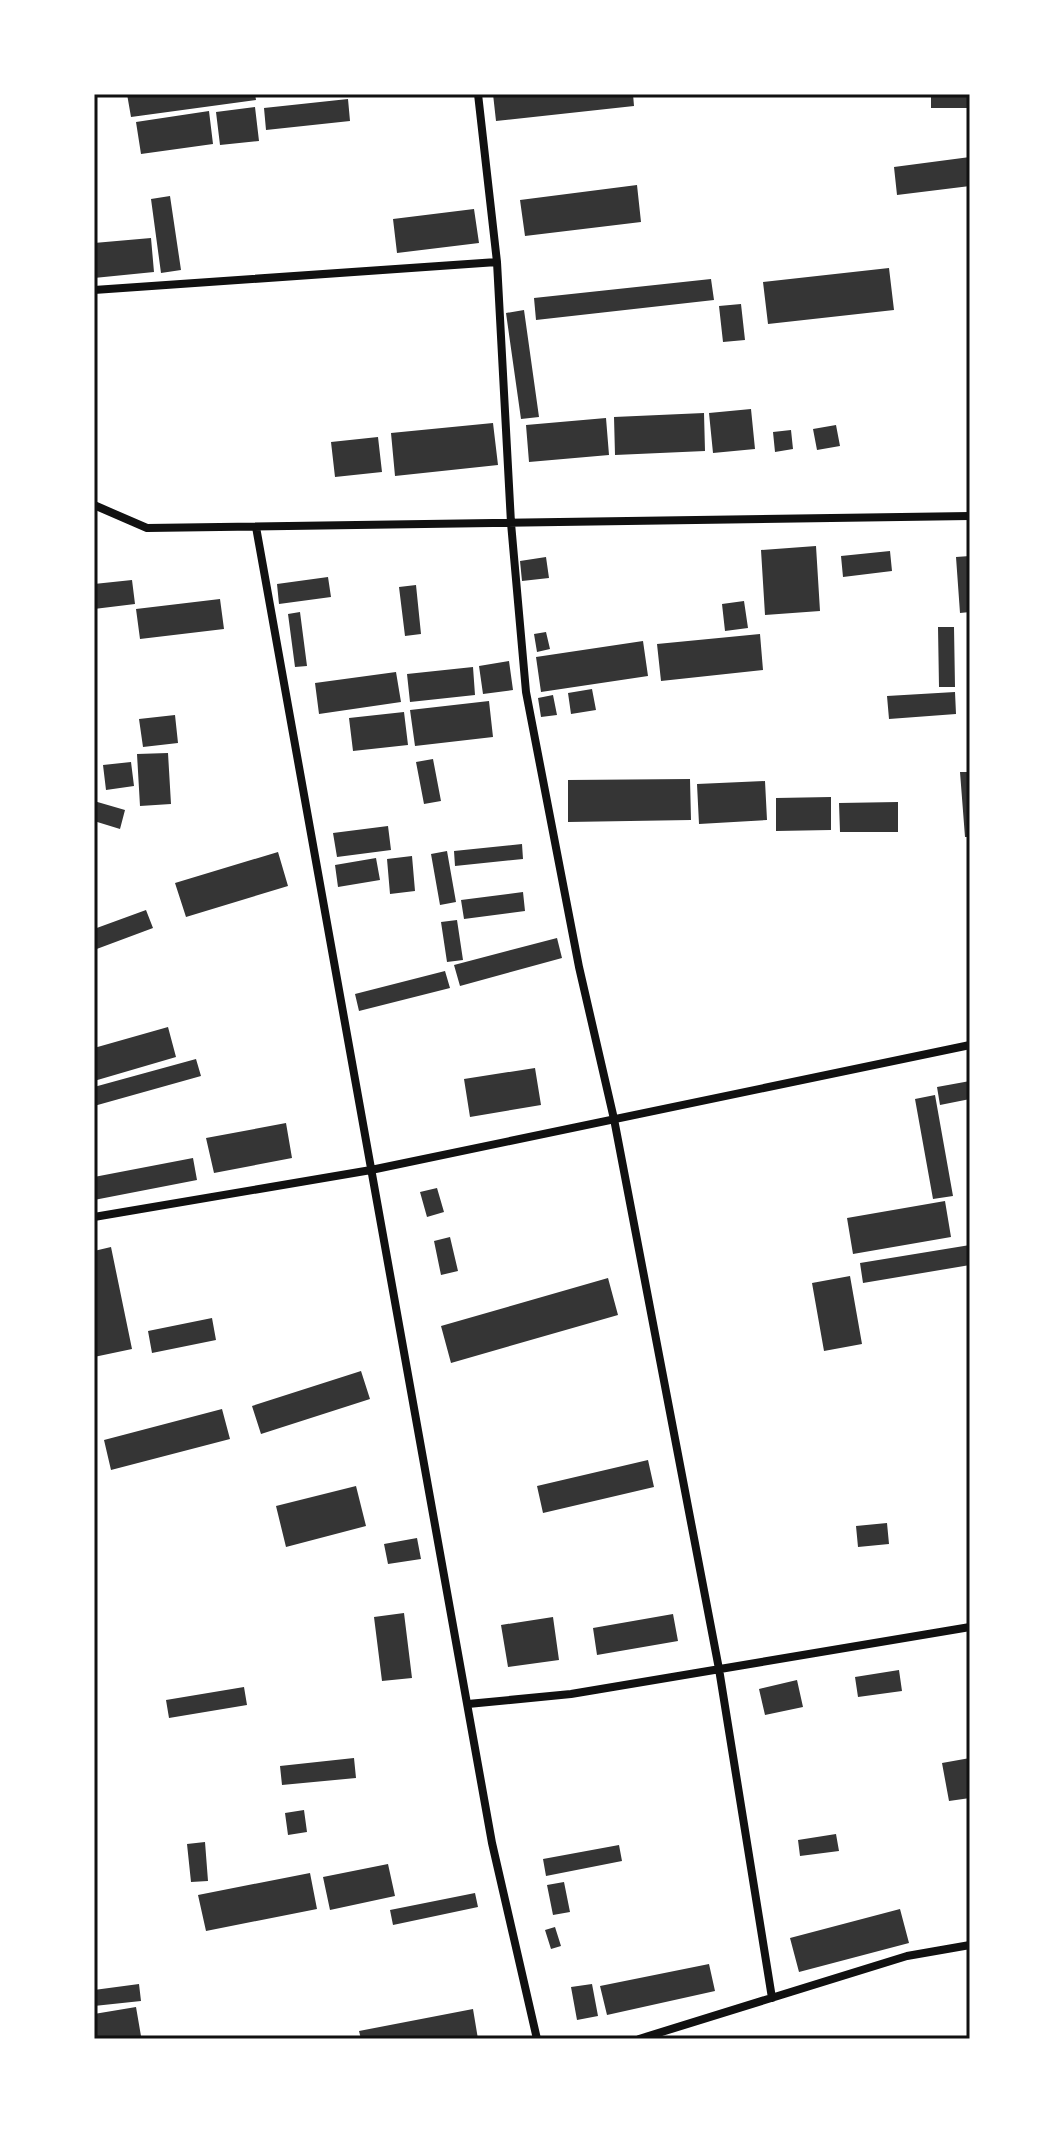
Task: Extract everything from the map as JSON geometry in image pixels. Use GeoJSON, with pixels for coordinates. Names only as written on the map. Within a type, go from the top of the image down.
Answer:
{"type":"FeatureCollection","features":[{"type":"Feature","properties":{"kind":"street"},"geometry":{"type":"LineString","coordinates":[[478,94],[497,262],[511,523],[526,692],[579,967],[614,1119],[719,1669],[772,1998]]}},
{"type":"Feature","properties":{"kind":"street"},"geometry":{"type":"LineString","coordinates":[[94,290],[497,262]]}},
{"type":"Feature","properties":{"kind":"street"},"geometry":{"type":"LineString","coordinates":[[94,505],[147,528],[970,516]]}},
{"type":"Feature","properties":{"kind":"street"},"geometry":{"type":"LineString","coordinates":[[256,527],[492,1843],[537,2039]]}},
{"type":"Feature","properties":{"kind":"street"},"geometry":{"type":"LineString","coordinates":[[94,1217],[371,1170],[970,1045]]}},
{"type":"Feature","properties":{"kind":"street"},"geometry":{"type":"LineString","coordinates":[[468,1704],[571,1694],[970,1627]]}},
{"type":"Feature","properties":{"kind":"street"},"geometry":{"type":"LineString","coordinates":[[639,2039],[907,1956],[970,1945]]}},
{"type":"Feature","properties":{"kind":"building"},"geometry":{"type":"Polygon","coordinates":[[[127,94],[255,94],[256,100],[131,117],[127,94]]]}},
{"type":"Feature","properties":{"kind":"building"},"geometry":{"type":"Polygon","coordinates":[[[493,94],[633,94],[634,106],[496,121],[493,94]]]}},
{"type":"Feature","properties":{"kind":"building"},"geometry":{"type":"Polygon","coordinates":[[[931,94],[970,94],[970,108],[931,108],[931,94]]]}},
{"type":"Feature","properties":{"kind":"building"},"geometry":{"type":"Polygon","coordinates":[[[348,99],[350,121],[266,130],[264,108],[348,99]]]}},
{"type":"Feature","properties":{"kind":"building"},"geometry":{"type":"Polygon","coordinates":[[[255,107],[259,141],[220,145],[216,112],[255,107]]]}},
{"type":"Feature","properties":{"kind":"building"},"geometry":{"type":"Polygon","coordinates":[[[209,111],[213,144],[141,154],[136,122],[209,111]]]}},
{"type":"Feature","properties":{"kind":"building"},"geometry":{"type":"Polygon","coordinates":[[[970,157],[970,186],[897,195],[894,167],[970,157]]]}},
{"type":"Feature","properties":{"kind":"building"},"geometry":{"type":"Polygon","coordinates":[[[637,185],[641,222],[525,236],[520,200],[637,185]]]}},
{"type":"Feature","properties":{"kind":"building"},"geometry":{"type":"Polygon","coordinates":[[[170,196],[181,270],[161,273],[151,199],[170,196]]]}},
{"type":"Feature","properties":{"kind":"building"},"geometry":{"type":"Polygon","coordinates":[[[474,209],[479,243],[397,253],[393,219],[474,209]]]}},
{"type":"Feature","properties":{"kind":"building"},"geometry":{"type":"Polygon","coordinates":[[[151,238],[154,272],[94,278],[94,243],[151,238]]]}},
{"type":"Feature","properties":{"kind":"building"},"geometry":{"type":"Polygon","coordinates":[[[889,268],[894,310],[768,324],[763,282],[889,268]]]}},
{"type":"Feature","properties":{"kind":"building"},"geometry":{"type":"Polygon","coordinates":[[[711,279],[714,300],[536,320],[534,298],[711,279]]]}},
{"type":"Feature","properties":{"kind":"building"},"geometry":{"type":"Polygon","coordinates":[[[741,304],[745,340],[723,342],[719,306],[741,304]]]}},
{"type":"Feature","properties":{"kind":"building"},"geometry":{"type":"Polygon","coordinates":[[[524,310],[539,417],[521,419],[506,313],[524,310]]]}},
{"type":"Feature","properties":{"kind":"building"},"geometry":{"type":"Polygon","coordinates":[[[751,409],[755,449],[713,453],[709,413],[751,409]]]}},
{"type":"Feature","properties":{"kind":"building"},"geometry":{"type":"Polygon","coordinates":[[[704,413],[705,451],[615,455],[614,417],[704,413]]]}},
{"type":"Feature","properties":{"kind":"building"},"geometry":{"type":"Polygon","coordinates":[[[606,418],[609,455],[529,462],[526,425],[606,418]]]}},
{"type":"Feature","properties":{"kind":"building"},"geometry":{"type":"Polygon","coordinates":[[[493,423],[498,465],[395,476],[391,433],[493,423]]]}},
{"type":"Feature","properties":{"kind":"building"},"geometry":{"type":"Polygon","coordinates":[[[836,425],[840,446],[817,450],[813,429],[836,425]]]}},
{"type":"Feature","properties":{"kind":"building"},"geometry":{"type":"Polygon","coordinates":[[[791,430],[793,449],[775,452],[773,432],[791,430]]]}},
{"type":"Feature","properties":{"kind":"building"},"geometry":{"type":"Polygon","coordinates":[[[378,437],[382,472],[335,477],[331,442],[378,437]]]}},
{"type":"Feature","properties":{"kind":"building"},"geometry":{"type":"Polygon","coordinates":[[[816,546],[820,611],[765,615],[761,550],[816,546]]]}},
{"type":"Feature","properties":{"kind":"building"},"geometry":{"type":"Polygon","coordinates":[[[890,551],[892,571],[843,577],[841,556],[890,551]]]}},
{"type":"Feature","properties":{"kind":"building"},"geometry":{"type":"Polygon","coordinates":[[[970,556],[970,612],[960,613],[956,557],[970,556]]]}},
{"type":"Feature","properties":{"kind":"building"},"geometry":{"type":"Polygon","coordinates":[[[546,557],[549,578],[522,581],[520,561],[546,557]]]}},
{"type":"Feature","properties":{"kind":"building"},"geometry":{"type":"Polygon","coordinates":[[[328,577],[331,597],[279,604],[277,584],[328,577]]]}},
{"type":"Feature","properties":{"kind":"building"},"geometry":{"type":"Polygon","coordinates":[[[132,580],[135,604],[94,609],[94,584],[132,580]]]}},
{"type":"Feature","properties":{"kind":"building"},"geometry":{"type":"Polygon","coordinates":[[[416,585],[421,634],[405,636],[399,587],[416,585]]]}},
{"type":"Feature","properties":{"kind":"building"},"geometry":{"type":"Polygon","coordinates":[[[220,599],[224,629],[140,639],[136,609],[220,599]]]}},
{"type":"Feature","properties":{"kind":"building"},"geometry":{"type":"Polygon","coordinates":[[[744,601],[748,628],[725,631],[722,604],[744,601]]]}},
{"type":"Feature","properties":{"kind":"building"},"geometry":{"type":"Polygon","coordinates":[[[300,612],[307,666],[295,667],[288,614],[300,612]]]}},
{"type":"Feature","properties":{"kind":"building"},"geometry":{"type":"Polygon","coordinates":[[[938,627],[954,627],[955,687],[939,687],[938,627]]]}},
{"type":"Feature","properties":{"kind":"building"},"geometry":{"type":"Polygon","coordinates":[[[546,632],[550,649],[537,652],[534,634],[546,632]]]}},
{"type":"Feature","properties":{"kind":"building"},"geometry":{"type":"Polygon","coordinates":[[[760,634],[763,670],[661,681],[657,644],[760,634]]]}},
{"type":"Feature","properties":{"kind":"building"},"geometry":{"type":"Polygon","coordinates":[[[643,641],[648,676],[541,692],[536,657],[643,641]]]}},
{"type":"Feature","properties":{"kind":"building"},"geometry":{"type":"Polygon","coordinates":[[[509,661],[513,690],[483,694],[479,666],[509,661]]]}},
{"type":"Feature","properties":{"kind":"building"},"geometry":{"type":"Polygon","coordinates":[[[473,667],[475,695],[410,702],[407,674],[473,667]]]}},
{"type":"Feature","properties":{"kind":"building"},"geometry":{"type":"Polygon","coordinates":[[[396,672],[401,702],[319,714],[315,683],[396,672]]]}},
{"type":"Feature","properties":{"kind":"building"},"geometry":{"type":"Polygon","coordinates":[[[592,689],[596,710],[571,714],[568,693],[592,689]]]}},
{"type":"Feature","properties":{"kind":"building"},"geometry":{"type":"Polygon","coordinates":[[[955,692],[956,714],[889,719],[887,696],[955,692]]]}},
{"type":"Feature","properties":{"kind":"building"},"geometry":{"type":"Polygon","coordinates":[[[553,695],[557,715],[541,717],[538,698],[553,695]]]}},
{"type":"Feature","properties":{"kind":"building"},"geometry":{"type":"Polygon","coordinates":[[[489,701],[493,737],[415,746],[410,710],[489,701]]]}},
{"type":"Feature","properties":{"kind":"building"},"geometry":{"type":"Polygon","coordinates":[[[404,712],[408,745],[353,751],[349,718],[404,712]]]}},
{"type":"Feature","properties":{"kind":"building"},"geometry":{"type":"Polygon","coordinates":[[[175,715],[178,743],[143,747],[139,719],[175,715]]]}},
{"type":"Feature","properties":{"kind":"building"},"geometry":{"type":"Polygon","coordinates":[[[168,753],[171,804],[140,806],[137,754],[168,753]]]}},
{"type":"Feature","properties":{"kind":"building"},"geometry":{"type":"Polygon","coordinates":[[[433,759],[441,801],[424,804],[416,762],[433,759]]]}},
{"type":"Feature","properties":{"kind":"building"},"geometry":{"type":"Polygon","coordinates":[[[131,762],[134,786],[106,790],[103,765],[131,762]]]}},
{"type":"Feature","properties":{"kind":"building"},"geometry":{"type":"Polygon","coordinates":[[[960,772],[970,772],[970,837],[965,837],[960,772]]]}},
{"type":"Feature","properties":{"kind":"building"},"geometry":{"type":"Polygon","coordinates":[[[690,779],[691,820],[568,822],[568,780],[690,779]]]}},
{"type":"Feature","properties":{"kind":"building"},"geometry":{"type":"Polygon","coordinates":[[[765,781],[767,820],[699,824],[697,784],[765,781]]]}},
{"type":"Feature","properties":{"kind":"building"},"geometry":{"type":"Polygon","coordinates":[[[831,797],[831,830],[776,831],[776,798],[831,797]]]}},
{"type":"Feature","properties":{"kind":"building"},"geometry":{"type":"Polygon","coordinates":[[[94,801],[125,810],[120,829],[94,821],[94,801]]]}},
{"type":"Feature","properties":{"kind":"building"},"geometry":{"type":"Polygon","coordinates":[[[898,802],[898,832],[840,832],[839,803],[898,802]]]}},
{"type":"Feature","properties":{"kind":"building"},"geometry":{"type":"Polygon","coordinates":[[[388,826],[391,850],[337,857],[333,833],[388,826]]]}},
{"type":"Feature","properties":{"kind":"building"},"geometry":{"type":"Polygon","coordinates":[[[522,844],[523,859],[455,866],[454,851],[522,844]]]}},
{"type":"Feature","properties":{"kind":"building"},"geometry":{"type":"Polygon","coordinates":[[[447,851],[456,902],[440,905],[431,854],[447,851]]]}},
{"type":"Feature","properties":{"kind":"building"},"geometry":{"type":"Polygon","coordinates":[[[278,852],[288,886],[186,917],[175,883],[278,852]]]}},
{"type":"Feature","properties":{"kind":"building"},"geometry":{"type":"Polygon","coordinates":[[[412,856],[415,891],[390,894],[387,859],[412,856]]]}},
{"type":"Feature","properties":{"kind":"building"},"geometry":{"type":"Polygon","coordinates":[[[376,858],[380,880],[338,887],[335,865],[376,858]]]}},
{"type":"Feature","properties":{"kind":"building"},"geometry":{"type":"Polygon","coordinates":[[[523,892],[525,911],[464,919],[461,900],[523,892]]]}},
{"type":"Feature","properties":{"kind":"building"},"geometry":{"type":"Polygon","coordinates":[[[146,910],[153,928],[94,950],[94,929],[146,910]]]}},
{"type":"Feature","properties":{"kind":"building"},"geometry":{"type":"Polygon","coordinates":[[[457,920],[463,960],[447,962],[441,922],[457,920]]]}},
{"type":"Feature","properties":{"kind":"building"},"geometry":{"type":"Polygon","coordinates":[[[557,938],[562,958],[460,986],[454,965],[557,938]]]}},
{"type":"Feature","properties":{"kind":"building"},"geometry":{"type":"Polygon","coordinates":[[[445,971],[450,988],[359,1011],[355,994],[445,971]]]}},
{"type":"Feature","properties":{"kind":"building"},"geometry":{"type":"Polygon","coordinates":[[[168,1027],[176,1057],[94,1081],[94,1048],[168,1027]]]}},
{"type":"Feature","properties":{"kind":"building"},"geometry":{"type":"Polygon","coordinates":[[[196,1059],[201,1076],[94,1106],[94,1087],[196,1059]]]}},
{"type":"Feature","properties":{"kind":"building"},"geometry":{"type":"Polygon","coordinates":[[[535,1068],[541,1105],[470,1117],[464,1079],[535,1068]]]}},
{"type":"Feature","properties":{"kind":"building"},"geometry":{"type":"Polygon","coordinates":[[[970,1081],[970,1099],[940,1105],[937,1087],[970,1081]]]}},
{"type":"Feature","properties":{"kind":"building"},"geometry":{"type":"Polygon","coordinates":[[[935,1095],[953,1196],[933,1199],[915,1099],[935,1095]]]}},
{"type":"Feature","properties":{"kind":"building"},"geometry":{"type":"Polygon","coordinates":[[[286,1123],[292,1158],[214,1173],[206,1138],[286,1123]]]}},
{"type":"Feature","properties":{"kind":"building"},"geometry":{"type":"Polygon","coordinates":[[[193,1158],[197,1180],[94,1200],[94,1177],[193,1158]]]}},
{"type":"Feature","properties":{"kind":"building"},"geometry":{"type":"Polygon","coordinates":[[[437,1188],[444,1212],[427,1217],[420,1192],[437,1188]]]}},
{"type":"Feature","properties":{"kind":"building"},"geometry":{"type":"Polygon","coordinates":[[[945,1201],[951,1237],[853,1254],[847,1218],[945,1201]]]}},
{"type":"Feature","properties":{"kind":"building"},"geometry":{"type":"Polygon","coordinates":[[[450,1237],[458,1271],[441,1275],[434,1241],[450,1237]]]}},
{"type":"Feature","properties":{"kind":"building"},"geometry":{"type":"Polygon","coordinates":[[[970,1245],[970,1265],[863,1283],[860,1263],[970,1245]]]}},
{"type":"Feature","properties":{"kind":"building"},"geometry":{"type":"Polygon","coordinates":[[[111,1247],[132,1349],[94,1357],[94,1251],[111,1247]]]}},
{"type":"Feature","properties":{"kind":"building"},"geometry":{"type":"Polygon","coordinates":[[[850,1276],[862,1344],[824,1351],[812,1283],[850,1276]]]}},
{"type":"Feature","properties":{"kind":"building"},"geometry":{"type":"Polygon","coordinates":[[[608,1278],[618,1315],[451,1363],[441,1326],[608,1278]]]}},
{"type":"Feature","properties":{"kind":"building"},"geometry":{"type":"Polygon","coordinates":[[[212,1318],[216,1340],[152,1353],[148,1331],[212,1318]]]}},
{"type":"Feature","properties":{"kind":"building"},"geometry":{"type":"Polygon","coordinates":[[[361,1371],[370,1399],[261,1434],[252,1406],[361,1371]]]}},
{"type":"Feature","properties":{"kind":"building"},"geometry":{"type":"Polygon","coordinates":[[[222,1409],[230,1439],[111,1470],[104,1440],[222,1409]]]}},
{"type":"Feature","properties":{"kind":"building"},"geometry":{"type":"Polygon","coordinates":[[[648,1460],[654,1487],[543,1513],[537,1486],[648,1460]]]}},
{"type":"Feature","properties":{"kind":"building"},"geometry":{"type":"Polygon","coordinates":[[[356,1486],[366,1526],[286,1547],[276,1506],[356,1486]]]}},
{"type":"Feature","properties":{"kind":"building"},"geometry":{"type":"Polygon","coordinates":[[[887,1523],[889,1544],[858,1547],[856,1526],[887,1523]]]}},
{"type":"Feature","properties":{"kind":"building"},"geometry":{"type":"Polygon","coordinates":[[[417,1538],[421,1559],[388,1564],[384,1544],[417,1538]]]}},
{"type":"Feature","properties":{"kind":"building"},"geometry":{"type":"Polygon","coordinates":[[[404,1613],[412,1678],[382,1681],[374,1617],[404,1613]]]}},
{"type":"Feature","properties":{"kind":"building"},"geometry":{"type":"Polygon","coordinates":[[[673,1614],[678,1641],[597,1655],[593,1628],[673,1614]]]}},
{"type":"Feature","properties":{"kind":"building"},"geometry":{"type":"Polygon","coordinates":[[[553,1617],[559,1660],[508,1667],[501,1625],[553,1617]]]}},
{"type":"Feature","properties":{"kind":"building"},"geometry":{"type":"Polygon","coordinates":[[[899,1670],[902,1691],[858,1697],[855,1677],[899,1670]]]}},
{"type":"Feature","properties":{"kind":"building"},"geometry":{"type":"Polygon","coordinates":[[[797,1680],[803,1707],[765,1715],[759,1689],[797,1680]]]}},
{"type":"Feature","properties":{"kind":"building"},"geometry":{"type":"Polygon","coordinates":[[[244,1687],[247,1705],[169,1718],[166,1700],[244,1687]]]}},
{"type":"Feature","properties":{"kind":"building"},"geometry":{"type":"Polygon","coordinates":[[[354,1758],[356,1778],[282,1785],[280,1766],[354,1758]]]}},
{"type":"Feature","properties":{"kind":"building"},"geometry":{"type":"Polygon","coordinates":[[[970,1758],[970,1798],[949,1801],[942,1763],[970,1758]]]}},
{"type":"Feature","properties":{"kind":"building"},"geometry":{"type":"Polygon","coordinates":[[[304,1810],[307,1832],[288,1835],[285,1813],[304,1810]]]}},
{"type":"Feature","properties":{"kind":"building"},"geometry":{"type":"Polygon","coordinates":[[[836,1834],[839,1851],[800,1856],[798,1840],[836,1834]]]}},
{"type":"Feature","properties":{"kind":"building"},"geometry":{"type":"Polygon","coordinates":[[[205,1842],[208,1881],[191,1882],[187,1844],[205,1842]]]}},
{"type":"Feature","properties":{"kind":"building"},"geometry":{"type":"Polygon","coordinates":[[[619,1845],[622,1861],[546,1876],[543,1859],[619,1845]]]}},
{"type":"Feature","properties":{"kind":"building"},"geometry":{"type":"Polygon","coordinates":[[[388,1864],[395,1896],[330,1910],[323,1877],[388,1864]]]}},
{"type":"Feature","properties":{"kind":"building"},"geometry":{"type":"Polygon","coordinates":[[[310,1873],[317,1909],[206,1931],[198,1895],[310,1873]]]}},
{"type":"Feature","properties":{"kind":"building"},"geometry":{"type":"Polygon","coordinates":[[[564,1882],[570,1912],[553,1915],[547,1885],[564,1882]]]}},
{"type":"Feature","properties":{"kind":"building"},"geometry":{"type":"Polygon","coordinates":[[[475,1893],[478,1907],[393,1925],[390,1910],[475,1893]]]}},
{"type":"Feature","properties":{"kind":"building"},"geometry":{"type":"Polygon","coordinates":[[[900,1909],[909,1943],[799,1972],[790,1938],[900,1909]]]}},
{"type":"Feature","properties":{"kind":"building"},"geometry":{"type":"Polygon","coordinates":[[[555,1927],[561,1946],[551,1949],[545,1930],[555,1927]]]}},
{"type":"Feature","properties":{"kind":"building"},"geometry":{"type":"Polygon","coordinates":[[[709,1964],[715,1991],[607,2015],[600,1986],[709,1964]]]}},
{"type":"Feature","properties":{"kind":"building"},"geometry":{"type":"Polygon","coordinates":[[[139,1984],[141,2001],[94,2006],[94,1990],[139,1984]]]}},
{"type":"Feature","properties":{"kind":"building"},"geometry":{"type":"Polygon","coordinates":[[[592,1984],[598,2016],[577,2020],[571,1987],[592,1984]]]}},
{"type":"Feature","properties":{"kind":"building"},"geometry":{"type":"Polygon","coordinates":[[[136,2007],[141,2036],[94,2039],[94,2014],[136,2007]]]}},
{"type":"Feature","properties":{"kind":"building"},"geometry":{"type":"Polygon","coordinates":[[[473,2009],[478,2039],[361,2039],[359,2031],[473,2009]]]}}]}
